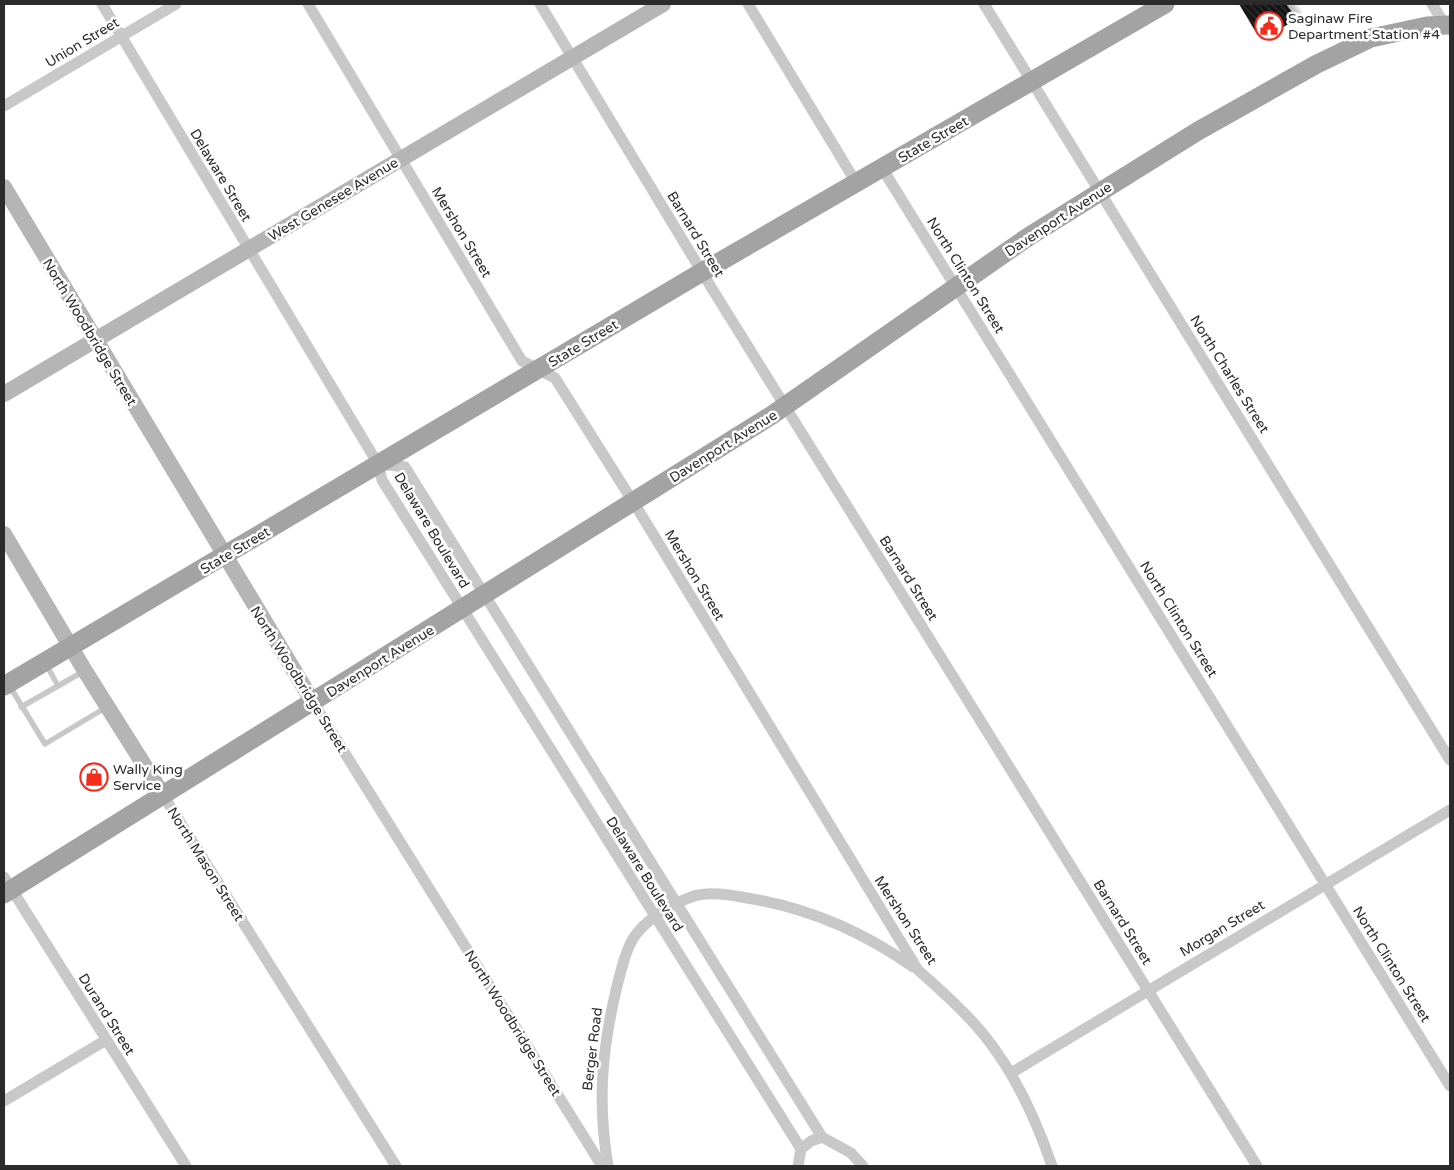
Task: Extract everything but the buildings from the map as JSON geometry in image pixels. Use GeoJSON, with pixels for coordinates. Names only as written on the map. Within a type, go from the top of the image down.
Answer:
{"type":"FeatureCollection","features":[{"type":"Feature","properties":{"kind":"main road","name":"West Genesee Avenue"},"geometry":{"type":"LineString","coordinates":[[4,394],[662,4]]}},
{"type":"Feature","properties":{"kind":"main road","name":"State Street"},"geometry":{"type":"LineString","coordinates":[[6,685],[702,272],[1165,4]]}},
{"type":"Feature","properties":{"kind":"main road","name":"Davenport Avenue"},"geometry":{"type":"LineString","coordinates":[[6,887],[163,795],[634,502],[785,406],[1028,237],[1198,131],[1345,50],[1371,38],[1401,30],[1448,27]]}},
{"type":"Feature","properties":{"kind":"main road","name":"North Woodbridge Street"},"geometry":{"type":"LineString","coordinates":[[4,187],[224,557],[313,702]]}},
{"type":"Feature","properties":{"kind":"main road","name":"North Mason Street"},"geometry":{"type":"LineString","coordinates":[[4,534],[85,671],[163,795]]}},
{"type":"Feature","properties":{"kind":"street","name":"Delaware Street"},"geometry":{"type":"LineString","coordinates":[[102,4],[378,464]]}},
{"type":"Feature","properties":{"kind":"street","name":"Union Street"},"geometry":{"type":"LineString","coordinates":[[4,106],[176,4]]}},
{"type":"Feature","properties":{"kind":"street","name":"Mershon Street"},"geometry":{"type":"LineString","coordinates":[[308,4],[522,361],[555,378],[634,502],[918,970],[970,1018],[1011,1073],[1034,1120],[1052,1166]]}},
{"type":"Feature","properties":{"kind":"street","name":"Barnard Street"},"geometry":{"type":"LineString","coordinates":[[540,4],[702,272],[1257,1166]]}},
{"type":"Feature","properties":{"kind":"street"},"geometry":{"type":"LineString","coordinates":[[748,4],[857,184]]}},
{"type":"Feature","properties":{"kind":"street","name":"North Charles Street"},"geometry":{"type":"LineString","coordinates":[[984,4],[1450,760]]}},
{"type":"Feature","properties":{"kind":"street"},"geometry":{"type":"LineString","coordinates":[[1432,4],[1448,27]]}},
{"type":"Feature","properties":{"kind":"street","name":"North Clinton Street"},"geometry":{"type":"LineString","coordinates":[[882,168],[1450,1086]]}},
{"type":"Feature","properties":{"kind":"street","name":"Delaware Boulevard"},"geometry":{"type":"LineString","coordinates":[[800,1149],[382,480],[378,464],[405,467],[822,1137],[851,1153],[863,1166]]}},
{"type":"Feature","properties":{"kind":"street","name":"North Woodbridge Street"},"geometry":{"type":"LineString","coordinates":[[313,702],[602,1166]]}},
{"type":"Feature","properties":{"kind":"street","name":"North Mason Street"},"geometry":{"type":"LineString","coordinates":[[163,795],[396,1166]]}},
{"type":"Feature","properties":{"kind":"street","name":"Morgan Street"},"geometry":{"type":"LineString","coordinates":[[1011,1073],[1450,810]]}},
{"type":"Feature","properties":{"kind":"street","name":"Durand Street"},"geometry":{"type":"LineString","coordinates":[[6,887],[186,1166]]}},
{"type":"Feature","properties":{"kind":"street","name":"Berger Road"},"geometry":{"type":"LineString","coordinates":[[608,1166],[602,1126],[602,1081],[608,1020],[623,963],[636,934],[654,918],[677,902],[696,895],[731,895],[808,912],[847,927],[918,970]]}},
{"type":"Feature","properties":{"kind":"street"},"geometry":{"type":"LineString","coordinates":[[4,1101],[106,1040]]}},
{"type":"Feature","properties":{"kind":"street"},"geometry":{"type":"LineString","coordinates":[[798,1166],[800,1149],[811,1141],[822,1137]]}},
{"type":"Feature","properties":{"kind":"lane"},"geometry":{"type":"LineString","coordinates":[[45,662],[58,686]]}},
{"type":"Feature","properties":{"kind":"lane"},"geometry":{"type":"LineString","coordinates":[[21,707],[85,671]]}},
{"type":"Feature","properties":{"kind":"lane"},"geometry":{"type":"LineString","coordinates":[[6,685],[45,744],[107,707]]}},
{"type":"Feature","properties":{"kind":"place","name":"Saginaw Fire Department Station #4"},"geometry":{"type":"Point","coordinates":[1269,26]}},
{"type":"Feature","properties":{"kind":"place","name":"Wally King Service"},"geometry":{"type":"Point","coordinates":[94,777]}}]}
